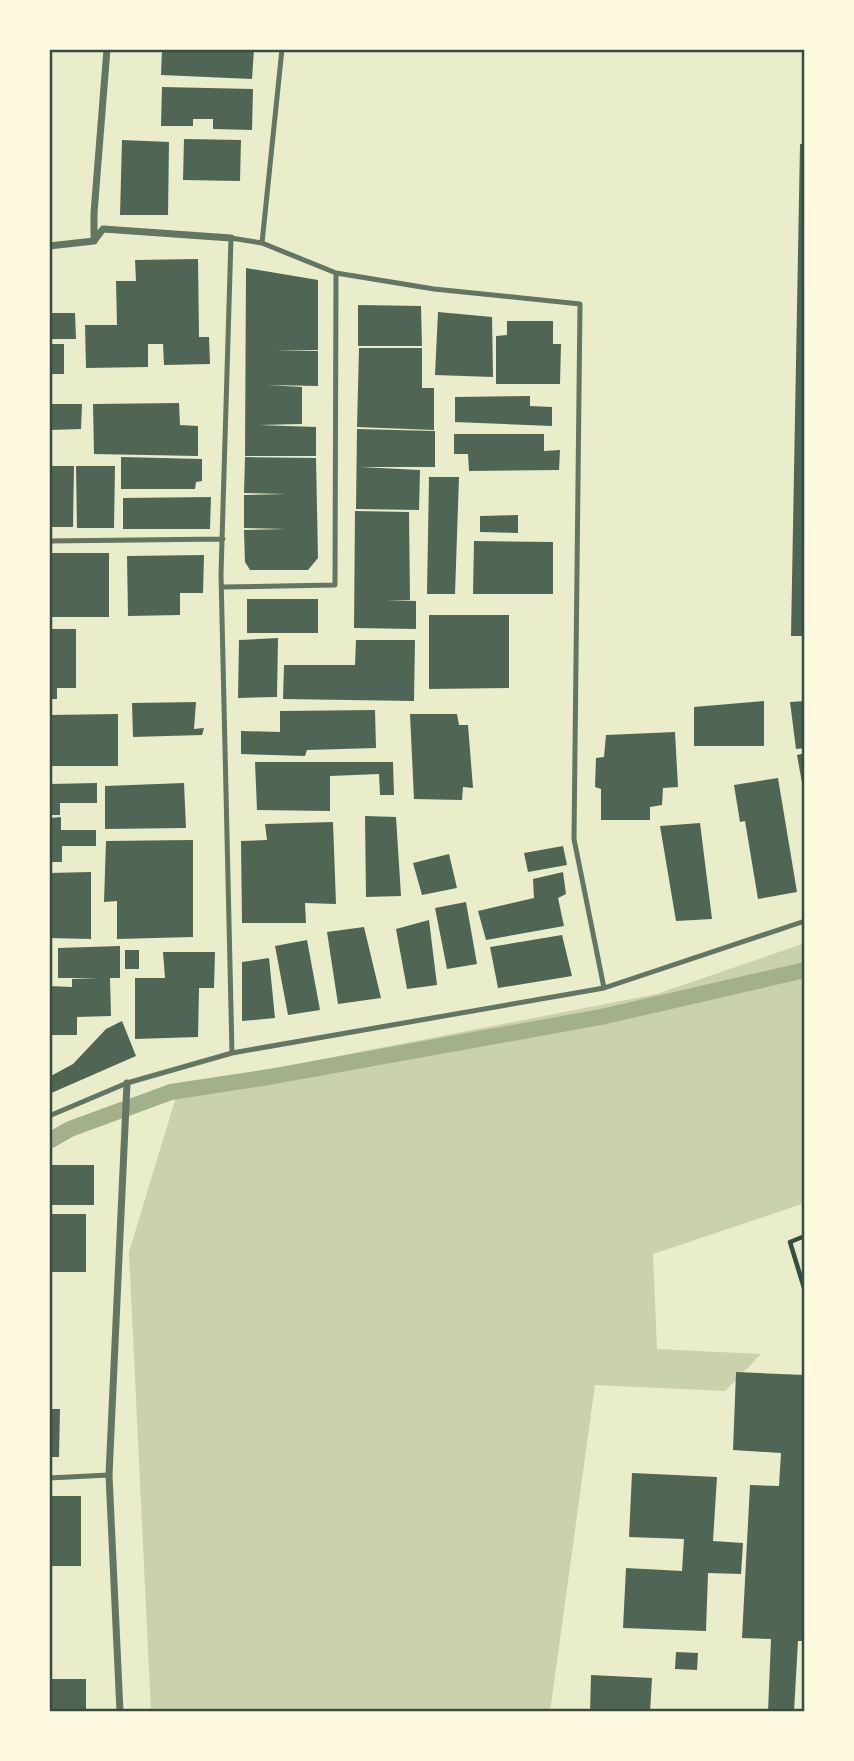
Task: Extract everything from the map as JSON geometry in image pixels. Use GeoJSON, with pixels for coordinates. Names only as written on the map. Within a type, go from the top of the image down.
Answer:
{"type":"FeatureCollection","features":[{"type":"Feature","properties":{"kind":"street"},"geometry":{"type":"LineString","coordinates":[[94,241],[107,49]]}},
{"type":"Feature","properties":{"kind":"street"},"geometry":{"type":"LineString","coordinates":[[49,246],[94,241],[103,229],[231,238]]}},
{"type":"Feature","properties":{"kind":"street"},"geometry":{"type":"LineString","coordinates":[[120,1712],[109,1475],[127,1083]]}},
{"type":"Feature","properties":{"kind":"lane"},"geometry":{"type":"LineString","coordinates":[[262,243],[282,49]]}},
{"type":"Feature","properties":{"kind":"lane"},"geometry":{"type":"LineString","coordinates":[[232,1053],[222,587],[231,238],[262,243],[336,273],[434,289],[580,304],[574,839],[604,988]]}},
{"type":"Feature","properties":{"kind":"lane"},"geometry":{"type":"LineString","coordinates":[[222,587],[335,585],[336,273]]}},
{"type":"Feature","properties":{"kind":"lane"},"geometry":{"type":"LineString","coordinates":[[49,541],[223,539]]}},
{"type":"Feature","properties":{"kind":"lane"},"geometry":{"type":"LineString","coordinates":[[49,1116],[127,1083],[232,1053],[604,988],[805,921]]}},
{"type":"Feature","properties":{"kind":"lane"},"geometry":{"type":"LineString","coordinates":[[49,1478],[109,1475]]}},
{"type":"Feature","properties":{"kind":"path"},"geometry":{"type":"LineString","coordinates":[[805,1236],[790,1242],[802,1272],[805,1291]]}},
{"type":"Feature","properties":{"kind":"green space"},"geometry":{"type":"Polygon","coordinates":[[[805,943],[805,1203],[653,1254],[657,1349],[761,1354],[725,1391],[595,1385],[550,1712],[151,1712],[129,1252],[179,1087],[657,994],[805,943]]]}},
{"type":"Feature","properties":{"kind":"building"},"geometry":{"type":"Polygon","coordinates":[[[162,49],[254,49],[252,79],[161,75],[162,49]]]}},
{"type":"Feature","properties":{"kind":"building"},"geometry":{"type":"Polygon","coordinates":[[[162,87],[253,89],[252,130],[213,129],[213,119],[193,119],[193,126],[161,126],[162,87]]]}},
{"type":"Feature","properties":{"kind":"building"},"geometry":{"type":"Polygon","coordinates":[[[184,139],[241,140],[240,181],[183,180],[184,139]]]}},
{"type":"Feature","properties":{"kind":"building"},"geometry":{"type":"Polygon","coordinates":[[[122,140],[169,142],[168,215],[120,215],[122,140]]]}},
{"type":"Feature","properties":{"kind":"building"},"geometry":{"type":"Polygon","coordinates":[[[800,144],[805,144],[805,636],[791,636],[800,144]]]}},
{"type":"Feature","properties":{"kind":"building"},"geometry":{"type":"Polygon","coordinates":[[[198,259],[199,337],[209,337],[210,364],[164,365],[163,344],[148,344],[148,367],[86,368],[85,325],[117,325],[116,281],[136,281],[135,260],[198,259]]]}},
{"type":"Feature","properties":{"kind":"building"},"geometry":{"type":"Polygon","coordinates":[[[246,268],[318,280],[318,350],[275,351],[318,351],[318,386],[267,385],[302,387],[302,424],[258,425],[316,427],[316,456],[245,456],[246,268]]]}},
{"type":"Feature","properties":{"kind":"building"},"geometry":{"type":"Polygon","coordinates":[[[358,305],[421,306],[422,346],[358,346],[358,305]]]}},
{"type":"Feature","properties":{"kind":"building"},"geometry":{"type":"Polygon","coordinates":[[[438,312],[492,317],[493,377],[435,375],[438,312]]]}},
{"type":"Feature","properties":{"kind":"building"},"geometry":{"type":"Polygon","coordinates":[[[49,313],[75,313],[76,339],[49,339],[49,313]]]}},
{"type":"Feature","properties":{"kind":"building"},"geometry":{"type":"Polygon","coordinates":[[[507,321],[553,321],[553,344],[561,344],[560,384],[496,384],[496,336],[507,335],[507,321]]]}},
{"type":"Feature","properties":{"kind":"building"},"geometry":{"type":"Polygon","coordinates":[[[49,344],[64,344],[64,374],[49,374],[49,344]]]}},
{"type":"Feature","properties":{"kind":"building"},"geometry":{"type":"Polygon","coordinates":[[[359,348],[422,348],[422,388],[434,388],[434,430],[357,427],[359,348]]]}},
{"type":"Feature","properties":{"kind":"building"},"geometry":{"type":"Polygon","coordinates":[[[530,396],[530,406],[552,407],[552,426],[455,422],[455,397],[530,396]]]}},
{"type":"Feature","properties":{"kind":"building"},"geometry":{"type":"Polygon","coordinates":[[[179,403],[180,425],[198,426],[198,456],[94,454],[93,404],[179,403]]]}},
{"type":"Feature","properties":{"kind":"building"},"geometry":{"type":"Polygon","coordinates":[[[49,404],[82,404],[81,429],[49,430],[49,404]]]}},
{"type":"Feature","properties":{"kind":"building"},"geometry":{"type":"Polygon","coordinates":[[[357,429],[435,431],[435,467],[360,467],[420,470],[419,510],[356,509],[357,429]]]}},
{"type":"Feature","properties":{"kind":"building"},"geometry":{"type":"Polygon","coordinates":[[[454,434],[544,434],[544,451],[560,450],[559,470],[469,471],[468,454],[454,454],[454,434]]]}},
{"type":"Feature","properties":{"kind":"building"},"geometry":{"type":"Polygon","coordinates":[[[121,457],[202,459],[202,481],[196,482],[195,489],[121,489],[121,457]]]}},
{"type":"Feature","properties":{"kind":"building"},"geometry":{"type":"Polygon","coordinates":[[[245,457],[316,458],[318,558],[308,570],[250,570],[245,562],[244,530],[287,529],[244,528],[244,495],[287,494],[244,493],[245,457]]]}},
{"type":"Feature","properties":{"kind":"building"},"geometry":{"type":"Polygon","coordinates":[[[49,466],[74,466],[73,527],[49,527],[49,466]]]}},
{"type":"Feature","properties":{"kind":"building"},"geometry":{"type":"Polygon","coordinates":[[[76,466],[115,466],[114,528],[77,528],[76,466]]]}},
{"type":"Feature","properties":{"kind":"building"},"geometry":{"type":"Polygon","coordinates":[[[429,477],[459,477],[455,594],[427,594],[429,477]]]}},
{"type":"Feature","properties":{"kind":"building"},"geometry":{"type":"Polygon","coordinates":[[[211,497],[210,529],[123,529],[123,498],[211,497]]]}},
{"type":"Feature","properties":{"kind":"building"},"geometry":{"type":"Polygon","coordinates":[[[355,511],[409,512],[410,600],[386,600],[416,601],[416,629],[354,628],[355,511]]]}},
{"type":"Feature","properties":{"kind":"building"},"geometry":{"type":"Polygon","coordinates":[[[518,515],[518,533],[480,532],[480,516],[518,515]]]}},
{"type":"Feature","properties":{"kind":"building"},"geometry":{"type":"Polygon","coordinates":[[[474,541],[553,542],[553,594],[473,594],[474,541]]]}},
{"type":"Feature","properties":{"kind":"building"},"geometry":{"type":"Polygon","coordinates":[[[49,553],[109,553],[109,617],[49,617],[49,553]]]}},
{"type":"Feature","properties":{"kind":"building"},"geometry":{"type":"Polygon","coordinates":[[[204,555],[203,593],[180,593],[180,615],[128,616],[127,556],[204,555]]]}},
{"type":"Feature","properties":{"kind":"building"},"geometry":{"type":"Polygon","coordinates":[[[247,599],[318,599],[318,633],[247,633],[247,599]]]}},
{"type":"Feature","properties":{"kind":"building"},"geometry":{"type":"Polygon","coordinates":[[[429,615],[509,615],[509,688],[429,689],[429,615]]]}},
{"type":"Feature","properties":{"kind":"building"},"geometry":{"type":"Polygon","coordinates":[[[49,629],[76,629],[76,688],[57,688],[57,699],[49,699],[49,629]]]}},
{"type":"Feature","properties":{"kind":"building"},"geometry":{"type":"Polygon","coordinates":[[[278,638],[277,697],[238,698],[239,640],[278,638]]]}},
{"type":"Feature","properties":{"kind":"building"},"geometry":{"type":"Polygon","coordinates":[[[356,640],[415,640],[414,701],[283,699],[284,665],[355,665],[356,640]]]}},
{"type":"Feature","properties":{"kind":"building"},"geometry":{"type":"Polygon","coordinates":[[[764,701],[764,746],[694,746],[694,707],[764,701]]]}},
{"type":"Feature","properties":{"kind":"building"},"geometry":{"type":"Polygon","coordinates":[[[805,701],[805,748],[796,749],[790,702],[805,701]]]}},
{"type":"Feature","properties":{"kind":"building"},"geometry":{"type":"Polygon","coordinates":[[[196,702],[194,729],[204,728],[202,735],[133,737],[132,703],[196,702]]]}},
{"type":"Feature","properties":{"kind":"building"},"geometry":{"type":"Polygon","coordinates":[[[375,710],[376,748],[307,750],[305,756],[241,754],[241,731],[280,732],[280,711],[375,710]]]}},
{"type":"Feature","properties":{"kind":"building"},"geometry":{"type":"Polygon","coordinates":[[[118,714],[118,766],[49,766],[49,715],[118,714]]]}},
{"type":"Feature","properties":{"kind":"building"},"geometry":{"type":"Polygon","coordinates":[[[410,714],[457,714],[459,725],[468,725],[473,788],[463,787],[462,800],[414,799],[410,714]]]}},
{"type":"Feature","properties":{"kind":"building"},"geometry":{"type":"Polygon","coordinates":[[[675,732],[678,787],[663,788],[662,805],[650,807],[650,820],[601,820],[601,789],[595,787],[596,758],[604,757],[606,735],[675,732]]]}},
{"type":"Feature","properties":{"kind":"building"},"geometry":{"type":"Polygon","coordinates":[[[805,753],[805,794],[804,794],[797,755],[805,753]]]}},
{"type":"Feature","properties":{"kind":"building"},"geometry":{"type":"Polygon","coordinates":[[[255,762],[393,762],[394,795],[380,795],[379,774],[330,776],[330,811],[257,810],[255,762]]]}},
{"type":"Feature","properties":{"kind":"building"},"geometry":{"type":"Polygon","coordinates":[[[778,778],[797,892],[758,899],[745,821],[740,822],[734,785],[778,778]]]}},
{"type":"Feature","properties":{"kind":"building"},"geometry":{"type":"Polygon","coordinates":[[[97,783],[97,803],[60,803],[60,815],[49,815],[49,784],[97,783]]]}},
{"type":"Feature","properties":{"kind":"building"},"geometry":{"type":"Polygon","coordinates":[[[184,783],[186,828],[105,829],[105,786],[184,783]]]}},
{"type":"Feature","properties":{"kind":"building"},"geometry":{"type":"Polygon","coordinates":[[[365,816],[396,817],[401,896],[366,897],[365,816]]]}},
{"type":"Feature","properties":{"kind":"building"},"geometry":{"type":"Polygon","coordinates":[[[61,817],[61,830],[96,830],[96,846],[62,846],[62,862],[49,862],[49,818],[61,817]]]}},
{"type":"Feature","properties":{"kind":"building"},"geometry":{"type":"Polygon","coordinates":[[[333,822],[336,904],[305,903],[306,923],[242,923],[241,841],[267,840],[265,824],[333,822]]]}},
{"type":"Feature","properties":{"kind":"building"},"geometry":{"type":"Polygon","coordinates":[[[700,823],[712,919],[676,921],[660,826],[700,823]]]}},
{"type":"Feature","properties":{"kind":"building"},"geometry":{"type":"Polygon","coordinates":[[[193,840],[193,937],[117,939],[117,901],[104,902],[106,841],[193,840]]]}},
{"type":"Feature","properties":{"kind":"building"},"geometry":{"type":"Polygon","coordinates":[[[563,846],[567,865],[528,872],[524,853],[563,846]]]}},
{"type":"Feature","properties":{"kind":"building"},"geometry":{"type":"Polygon","coordinates":[[[449,854],[457,888],[422,895],[413,863],[449,854]]]}},
{"type":"Feature","properties":{"kind":"building"},"geometry":{"type":"Polygon","coordinates":[[[91,872],[91,939],[49,938],[49,873],[91,872]]]}},
{"type":"Feature","properties":{"kind":"building"},"geometry":{"type":"Polygon","coordinates":[[[563,872],[566,894],[558,898],[564,926],[486,940],[478,911],[534,898],[533,879],[563,872]]]}},
{"type":"Feature","properties":{"kind":"building"},"geometry":{"type":"Polygon","coordinates":[[[466,902],[477,964],[447,969],[435,908],[466,902]]]}},
{"type":"Feature","properties":{"kind":"building"},"geometry":{"type":"Polygon","coordinates":[[[429,920],[437,985],[407,989],[396,929],[429,920]]]}},
{"type":"Feature","properties":{"kind":"building"},"geometry":{"type":"Polygon","coordinates":[[[364,927],[381,998],[338,1004],[327,932],[364,927]]]}},
{"type":"Feature","properties":{"kind":"building"},"geometry":{"type":"Polygon","coordinates":[[[562,935],[572,976],[498,988],[490,947],[562,935]]]}},
{"type":"Feature","properties":{"kind":"building"},"geometry":{"type":"Polygon","coordinates":[[[307,940],[320,1010],[288,1015],[275,946],[307,940]]]}},
{"type":"Feature","properties":{"kind":"building"},"geometry":{"type":"Polygon","coordinates":[[[120,946],[120,978],[110,978],[111,1016],[77,1017],[77,1035],[49,1035],[49,986],[72,987],[72,979],[98,978],[58,978],[58,948],[120,946]]]}},
{"type":"Feature","properties":{"kind":"building"},"geometry":{"type":"Polygon","coordinates":[[[125,950],[139,950],[139,969],[125,969],[125,950]]]}},
{"type":"Feature","properties":{"kind":"building"},"geometry":{"type":"Polygon","coordinates":[[[163,952],[215,952],[214,988],[199,988],[198,1037],[135,1039],[135,978],[165,978],[163,952]]]}},
{"type":"Feature","properties":{"kind":"building"},"geometry":{"type":"Polygon","coordinates":[[[269,958],[275,1018],[242,1021],[242,962],[269,958]]]}},
{"type":"Feature","properties":{"kind":"building"},"geometry":{"type":"Polygon","coordinates":[[[122,1021],[136,1056],[49,1094],[49,1077],[73,1064],[106,1029],[122,1021]]]}},
{"type":"Feature","properties":{"kind":"building"},"geometry":{"type":"Polygon","coordinates":[[[49,1165],[94,1165],[94,1205],[49,1205],[49,1165]]]}},
{"type":"Feature","properties":{"kind":"building"},"geometry":{"type":"Polygon","coordinates":[[[49,1214],[86,1214],[86,1272],[49,1272],[49,1214]]]}},
{"type":"Feature","properties":{"kind":"building"},"geometry":{"type":"Polygon","coordinates":[[[736,1372],[805,1375],[805,1615],[804,1641],[798,1641],[794,1712],[768,1712],[771,1639],[742,1638],[750,1485],[779,1486],[781,1453],[733,1450],[736,1372]]]}},
{"type":"Feature","properties":{"kind":"building"},"geometry":{"type":"Polygon","coordinates":[[[49,1409],[60,1409],[59,1457],[49,1457],[49,1409]]]}},
{"type":"Feature","properties":{"kind":"building"},"geometry":{"type":"Polygon","coordinates":[[[632,1473],[717,1477],[713,1541],[743,1543],[741,1574],[708,1573],[706,1631],[623,1628],[626,1568],[682,1571],[684,1539],[629,1537],[632,1473]]]}},
{"type":"Feature","properties":{"kind":"building"},"geometry":{"type":"Polygon","coordinates":[[[49,1496],[81,1496],[81,1566],[49,1566],[49,1496]]]}},
{"type":"Feature","properties":{"kind":"building"},"geometry":{"type":"Polygon","coordinates":[[[676,1652],[698,1653],[697,1670],[675,1669],[676,1652]]]}},
{"type":"Feature","properties":{"kind":"building"},"geometry":{"type":"Polygon","coordinates":[[[591,1675],[652,1678],[650,1712],[590,1712],[591,1675]]]}},
{"type":"Feature","properties":{"kind":"building"},"geometry":{"type":"Polygon","coordinates":[[[49,1679],[86,1679],[86,1712],[49,1712],[49,1679]]]}},
{"type":"Feature","properties":{"kind":"waterway"},"geometry":{"type":"LineString","coordinates":[[49,1141],[70,1129],[171,1092],[601,1017],[805,970]]}}]}
